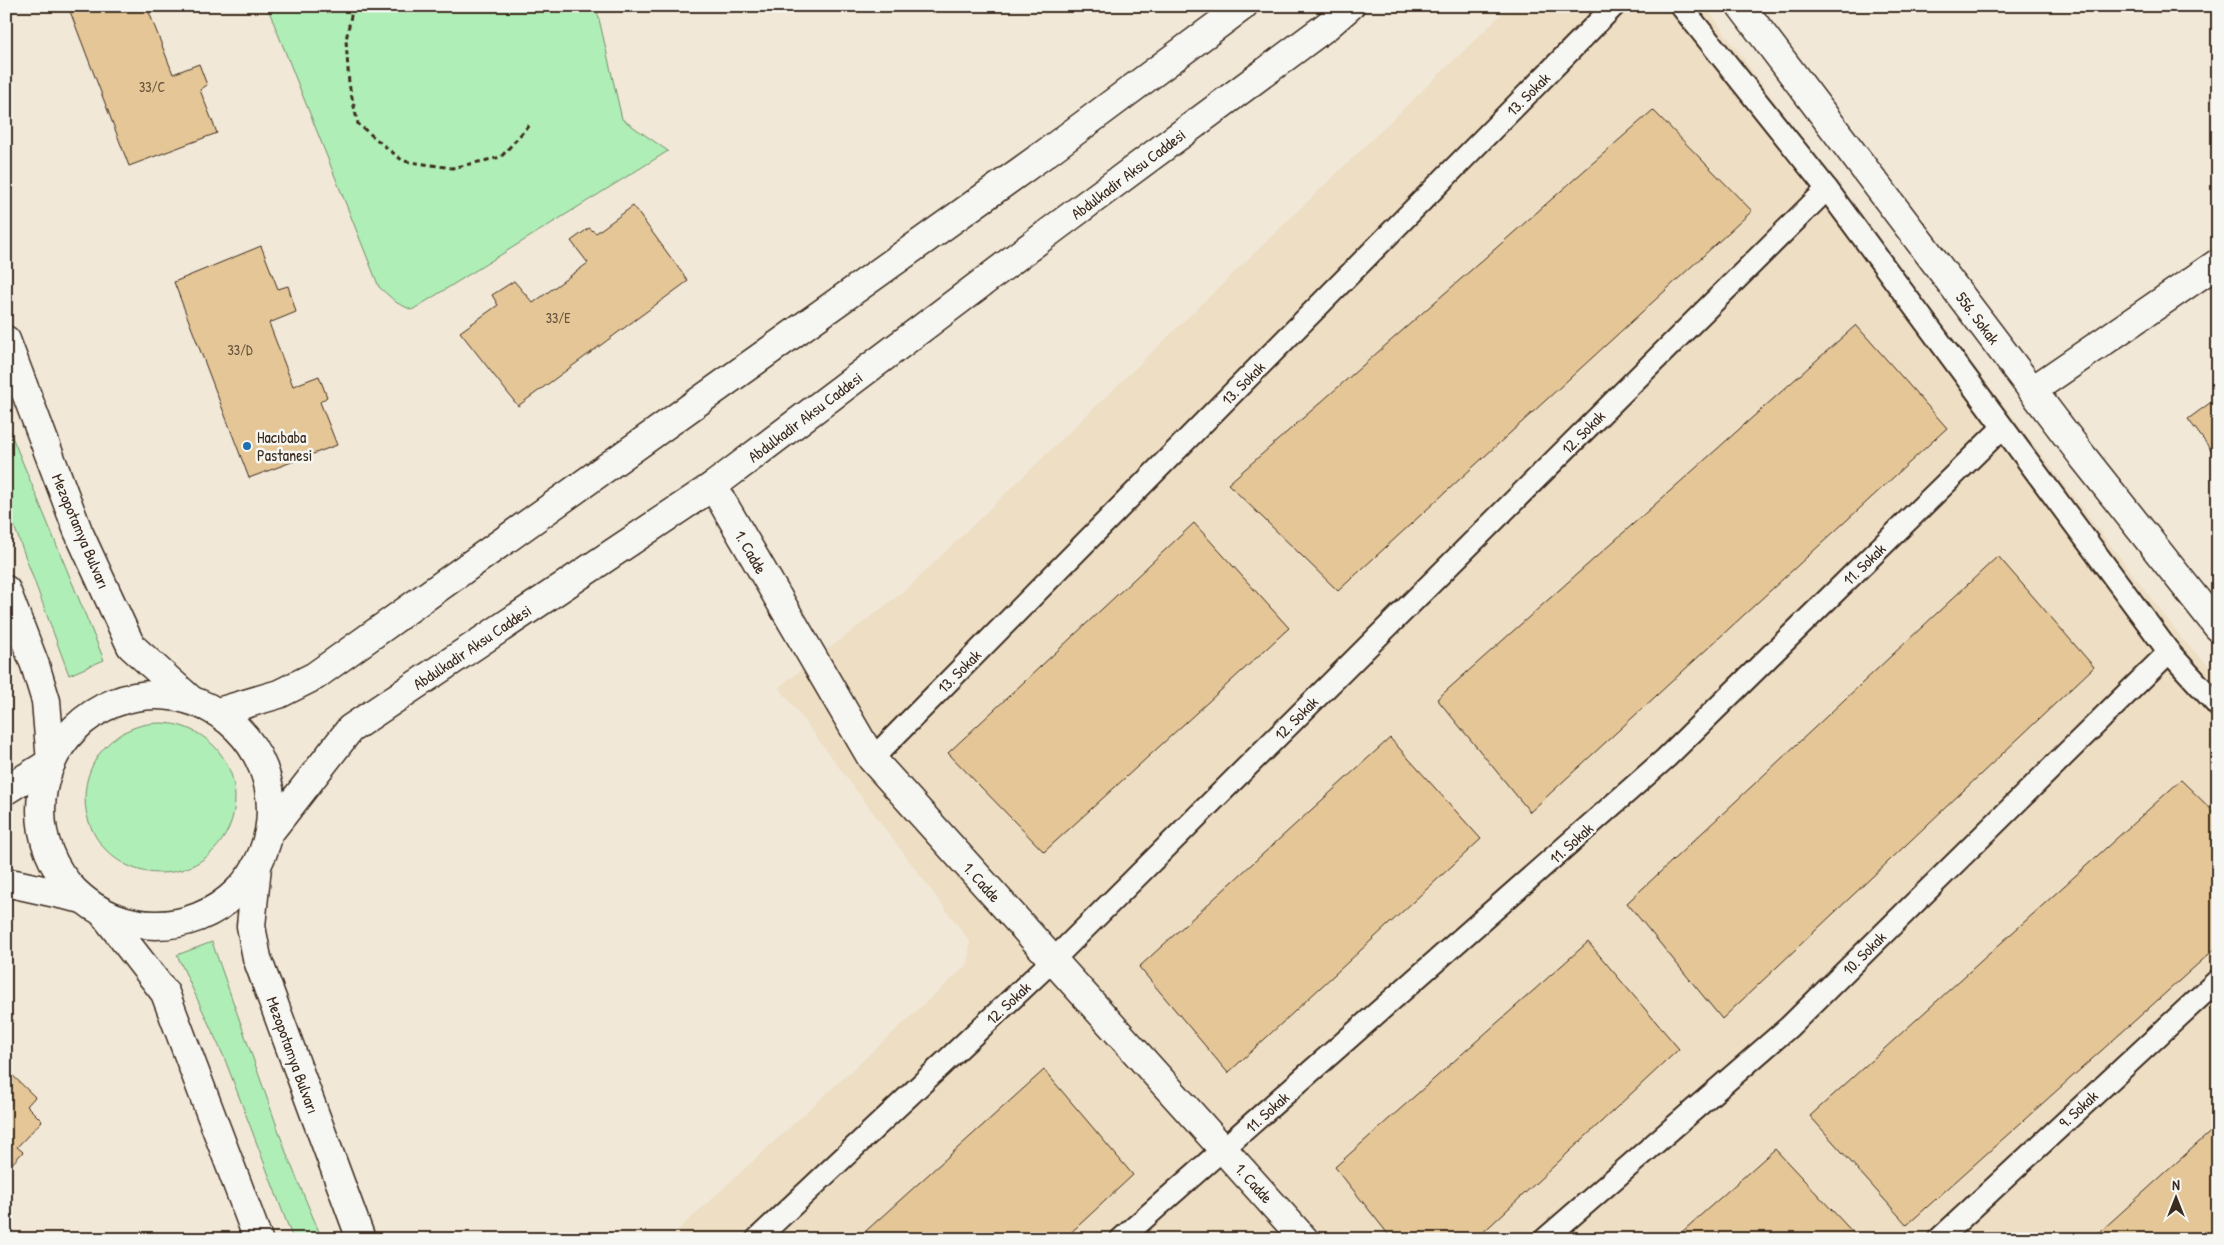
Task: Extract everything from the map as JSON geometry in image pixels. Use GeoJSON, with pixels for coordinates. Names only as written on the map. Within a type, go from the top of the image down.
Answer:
{"type":"FeatureCollection","features":[{"type":"Feature","properties":{"kind":"main road"},"geometry":{"type":"LineString","coordinates":[[218,712],[279,694],[316,676],[1050,150],[1243,6]]}},
{"type":"Feature","properties":{"kind":"main road","name":"Abdulkadir Aksu Caddesi"},"geometry":{"type":"LineString","coordinates":[[269,833],[350,729],[713,486],[1056,227],[1327,26],[1350,6]]}},
{"type":"Feature","properties":{"kind":"main road","name":"556. Sokak"},"geometry":{"type":"LineString","coordinates":[[1740,6],[2033,390],[2218,627]]}},
{"type":"Feature","properties":{"kind":"main road"},"geometry":{"type":"LineString","coordinates":[[2033,390],[2218,263]]}},
{"type":"Feature","properties":{"kind":"main road","name":"Mezopotamya Bulvarı"},"geometry":{"type":"LineString","coordinates":[[6,340],[78,531],[131,646],[191,700]]}},
{"type":"Feature","properties":{"kind":"main road","name":"1. Cadde"},"geometry":{"type":"LineString","coordinates":[[713,486],[872,759],[1304,1239]]}},
{"type":"Feature","properties":{"kind":"main road"},"geometry":{"type":"LineString","coordinates":[[6,590],[35,665],[46,701],[51,762]]}},
{"type":"Feature","properties":{"kind":"main road"},"geometry":{"type":"LineString","coordinates":[[6,884],[15,884],[93,906],[137,924],[172,924],[206,914],[235,894],[257,866],[269,833],[272,806],[267,778],[256,753],[240,730],[218,712],[191,700],[158,694],[125,699],[94,712],[69,734],[51,762],[42,791],[41,821],[48,850],[62,876],[93,906],[165,993],[258,1239]]}},
{"type":"Feature","properties":{"kind":"main road"},"geometry":{"type":"LineString","coordinates":[[6,790],[51,762]]}},
{"type":"Feature","properties":{"kind":"main road","name":"Mezopotamya Bulvarı"},"geometry":{"type":"LineString","coordinates":[[257,866],[252,926],[257,958],[362,1239]]}},
{"type":"Feature","properties":{"kind":"lane","name":"13. Sokak"},"geometry":{"type":"LineString","coordinates":[[872,759],[1614,6]]}},
{"type":"Feature","properties":{"kind":"lane"},"geometry":{"type":"LineString","coordinates":[[1681,6],[1827,189],[2169,652],[2218,706]]}},
{"type":"Feature","properties":{"kind":"lane","name":"12. Sokak"},"geometry":{"type":"LineString","coordinates":[[757,1239],[1053,960],[1827,189]]}},
{"type":"Feature","properties":{"kind":"lane","name":"11. Sokak"},"geometry":{"type":"LineString","coordinates":[[1121,1239],[1666,758],[2002,428]]}},
{"type":"Feature","properties":{"kind":"lane","name":"10. Sokak"},"geometry":{"type":"LineString","coordinates":[[1545,1239],[1789,1027],[2169,652]]}},
{"type":"Feature","properties":{"kind":"lane","name":"9. Sokak"},"geometry":{"type":"LineString","coordinates":[[1939,1239],[2218,980]]}},
{"type":"Feature","properties":{"kind":"path"},"geometry":{"type":"LineString","coordinates":[[353,6],[346,40],[349,84],[358,124],[403,161],[452,168],[500,157],[530,124]]}},
{"type":"Feature","properties":{"kind":"shaded area"},"geometry":{"type":"Polygon","coordinates":[[[1510,6],[1705,6],[1831,179],[2183,640],[2218,675],[2218,1239],[668,1239],[968,964],[970,942],[779,687],[908,588],[1510,6]]]}},
{"type":"Feature","properties":{"kind":"green space"},"geometry":{"type":"Polygon","coordinates":[[[267,6],[596,6],[622,119],[668,151],[412,310],[397,303],[379,287],[267,6]]]}},
{"type":"Feature","properties":{"kind":"green space"},"geometry":{"type":"Polygon","coordinates":[[[6,422],[104,660],[69,675],[6,504],[6,422]]]}},
{"type":"Feature","properties":{"kind":"green space"},"geometry":{"type":"Polygon","coordinates":[[[160,723],[189,729],[213,745],[229,769],[235,798],[229,827],[213,851],[189,867],[160,873],[131,867],[107,851],[91,827],[85,798],[91,769],[107,745],[131,729],[160,723]]]}},
{"type":"Feature","properties":{"kind":"green space"},"geometry":{"type":"Polygon","coordinates":[[[212,942],[287,1155],[322,1239],[293,1239],[224,1057],[177,955],[212,942]]]}},
{"type":"Feature","properties":{"kind":"building"},"geometry":{"type":"Polygon","coordinates":[[[68,6],[161,6],[149,12],[173,74],[199,64],[207,85],[200,90],[217,133],[129,166],[68,6]]]}},
{"type":"Feature","properties":{"kind":"building"},"geometry":{"type":"Polygon","coordinates":[[[1653,110],[1752,211],[1338,591],[1228,484],[1653,110]]]}},
{"type":"Feature","properties":{"kind":"building"},"geometry":{"type":"Polygon","coordinates":[[[633,206],[688,281],[518,406],[460,332],[498,305],[492,295],[514,281],[533,303],[588,263],[571,241],[589,228],[596,233],[633,206]]]}},
{"type":"Feature","properties":{"kind":"building"},"geometry":{"type":"Polygon","coordinates":[[[261,246],[278,289],[288,286],[296,312],[269,323],[293,386],[319,376],[327,397],[320,402],[337,445],[249,478],[174,282],[261,246]]]}},
{"type":"Feature","properties":{"kind":"building"},"geometry":{"type":"Polygon","coordinates":[[[1856,325],[1947,428],[1530,812],[1437,699],[1856,325]]]}},
{"type":"Feature","properties":{"kind":"building"},"geometry":{"type":"Polygon","coordinates":[[[2218,397],[2218,459],[2188,419],[2218,397]]]}},
{"type":"Feature","properties":{"kind":"building"},"geometry":{"type":"Polygon","coordinates":[[[1194,523],[1289,628],[1044,852],[948,753],[1194,523]]]}},
{"type":"Feature","properties":{"kind":"building"},"geometry":{"type":"Polygon","coordinates":[[[1998,556],[2094,667],[1722,1019],[1627,903],[1998,556]]]}},
{"type":"Feature","properties":{"kind":"building"},"geometry":{"type":"Polygon","coordinates":[[[1390,738],[1481,839],[1228,1073],[1139,967],[1390,738]]]}},
{"type":"Feature","properties":{"kind":"building"},"geometry":{"type":"Polygon","coordinates":[[[2181,780],[2218,816],[2218,946],[1907,1225],[1810,1116],[2181,780]]]}},
{"type":"Feature","properties":{"kind":"building"},"geometry":{"type":"Polygon","coordinates":[[[1588,942],[1679,1049],[1476,1239],[1392,1239],[1335,1167],[1588,942]]]}},
{"type":"Feature","properties":{"kind":"building"},"geometry":{"type":"Polygon","coordinates":[[[6,1069],[35,1097],[27,1106],[42,1121],[17,1147],[23,1152],[6,1170],[6,1069]]]}},
{"type":"Feature","properties":{"kind":"building"},"geometry":{"type":"Polygon","coordinates":[[[1044,1070],[1133,1175],[1064,1239],[857,1239],[1044,1070]]]}},
{"type":"Feature","properties":{"kind":"building"},"geometry":{"type":"Polygon","coordinates":[[[2218,1125],[2218,1239],[2092,1239],[2218,1125]]]}},
{"type":"Feature","properties":{"kind":"building"},"geometry":{"type":"Polygon","coordinates":[[[1775,1149],[1859,1239],[1674,1239],[1775,1149]]]}},
{"type":"Feature","properties":{"kind":"place","name":"Hacıbaba Pastanesi"},"geometry":{"type":"Point","coordinates":[247,446]}}]}
